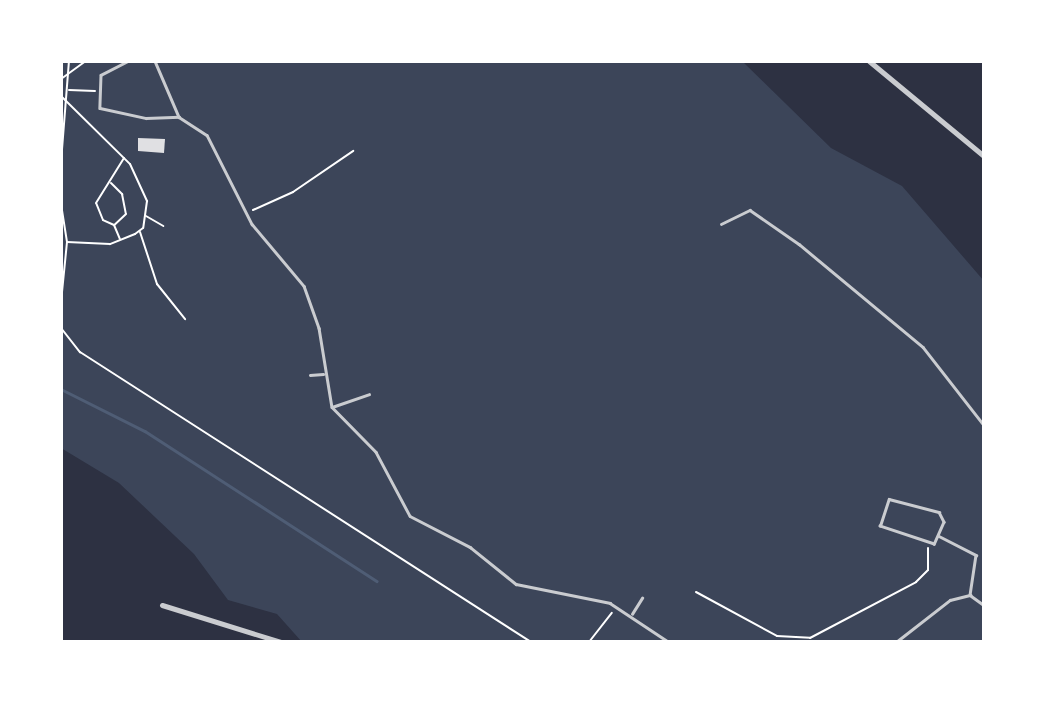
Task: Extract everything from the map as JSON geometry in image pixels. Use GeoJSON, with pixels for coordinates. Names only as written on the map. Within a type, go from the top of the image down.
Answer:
{"type":"FeatureCollection","features":[{"type":"Feature","properties":{"kind":"street"},"geometry":{"type":"LineString","coordinates":[[869,61],[984,156]]}},
{"type":"Feature","properties":{"kind":"street"},"geometry":{"type":"LineString","coordinates":[[162,604],[281,642]]}},
{"type":"Feature","properties":{"kind":"lane"},"geometry":{"type":"LineString","coordinates":[[130,61],[106,69],[96,91],[98,105],[110,113],[179,117]]}},
{"type":"Feature","properties":{"kind":"lane"},"geometry":{"type":"LineString","coordinates":[[155,61],[179,117],[213,144],[246,214],[304,286],[319,328],[323,374],[332,407],[376,452],[399,503],[421,525],[470,547],[526,589],[616,606],[632,614],[669,642]]}},
{"type":"Feature","properties":{"kind":"lane"},"geometry":{"type":"LineString","coordinates":[[720,224],[750,210],[799,244],[923,347],[984,425]]}},
{"type":"Feature","properties":{"kind":"lane"},"geometry":{"type":"LineString","coordinates":[[310,375],[323,374]]}},
{"type":"Feature","properties":{"kind":"lane"},"geometry":{"type":"LineString","coordinates":[[332,407],[369,394]]}},
{"type":"Feature","properties":{"kind":"lane"},"geometry":{"type":"LineString","coordinates":[[889,499],[939,512],[939,536],[928,542],[880,526],[889,499]]}},
{"type":"Feature","properties":{"kind":"lane"},"geometry":{"type":"LineString","coordinates":[[939,536],[976,555],[970,595]]}},
{"type":"Feature","properties":{"kind":"lane"},"geometry":{"type":"LineString","coordinates":[[895,642],[950,600],[970,595],[984,605]]}},
{"type":"Feature","properties":{"kind":"lane"},"geometry":{"type":"LineString","coordinates":[[632,614],[642,598]]}},
{"type":"Feature","properties":{"kind":"path"},"geometry":{"type":"LineString","coordinates":[[69,61],[65,80],[69,90]]}},
{"type":"Feature","properties":{"kind":"path"},"geometry":{"type":"LineString","coordinates":[[65,80],[86,61]]}},
{"type":"Feature","properties":{"kind":"path"},"geometry":{"type":"LineString","coordinates":[[61,79],[65,80]]}},
{"type":"Feature","properties":{"kind":"path"},"geometry":{"type":"LineString","coordinates":[[69,90],[96,91]]}},
{"type":"Feature","properties":{"kind":"path"},"geometry":{"type":"LineString","coordinates":[[61,162],[65,95],[69,90]]}},
{"type":"Feature","properties":{"kind":"path"},"geometry":{"type":"LineString","coordinates":[[61,96],[65,95]]}},
{"type":"Feature","properties":{"kind":"path"},"geometry":{"type":"LineString","coordinates":[[65,95],[124,158],[147,201],[139,230],[120,240],[95,246],[67,242]]}},
{"type":"Feature","properties":{"kind":"path"},"geometry":{"type":"LineString","coordinates":[[246,214],[293,192],[353,151]]}},
{"type":"Feature","properties":{"kind":"path"},"geometry":{"type":"LineString","coordinates":[[120,240],[114,225],[97,209],[124,158]]}},
{"type":"Feature","properties":{"kind":"path"},"geometry":{"type":"LineString","coordinates":[[111,183],[122,194],[126,214],[114,225]]}},
{"type":"Feature","properties":{"kind":"path"},"geometry":{"type":"LineString","coordinates":[[61,204],[67,242],[61,302]]}},
{"type":"Feature","properties":{"kind":"path"},"geometry":{"type":"LineString","coordinates":[[145,216],[163,226]]}},
{"type":"Feature","properties":{"kind":"path"},"geometry":{"type":"LineString","coordinates":[[139,230],[156,284],[185,319]]}},
{"type":"Feature","properties":{"kind":"path"},"geometry":{"type":"LineString","coordinates":[[61,328],[80,352],[531,642]]}},
{"type":"Feature","properties":{"kind":"path"},"geometry":{"type":"LineString","coordinates":[[696,592],[777,636],[810,638],[916,582],[928,570],[928,542]]}},
{"type":"Feature","properties":{"kind":"path"},"geometry":{"type":"LineString","coordinates":[[589,642],[616,606]]}},
{"type":"Feature","properties":{"kind":"shaded area"},"geometry":{"type":"Polygon","coordinates":[[[61,61],[742,61],[831,148],[902,186],[984,281],[984,642],[302,642],[277,614],[228,600],[194,554],[119,483],[61,448],[61,61]]]}},
{"type":"Feature","properties":{"kind":"building"},"geometry":{"type":"Polygon","coordinates":[[[138,138],[165,139],[164,153],[138,151],[138,138]]]}},
{"type":"Feature","properties":{"kind":"waterway"},"geometry":{"type":"LineString","coordinates":[[61,389],[145,431],[377,581]]}}]}
